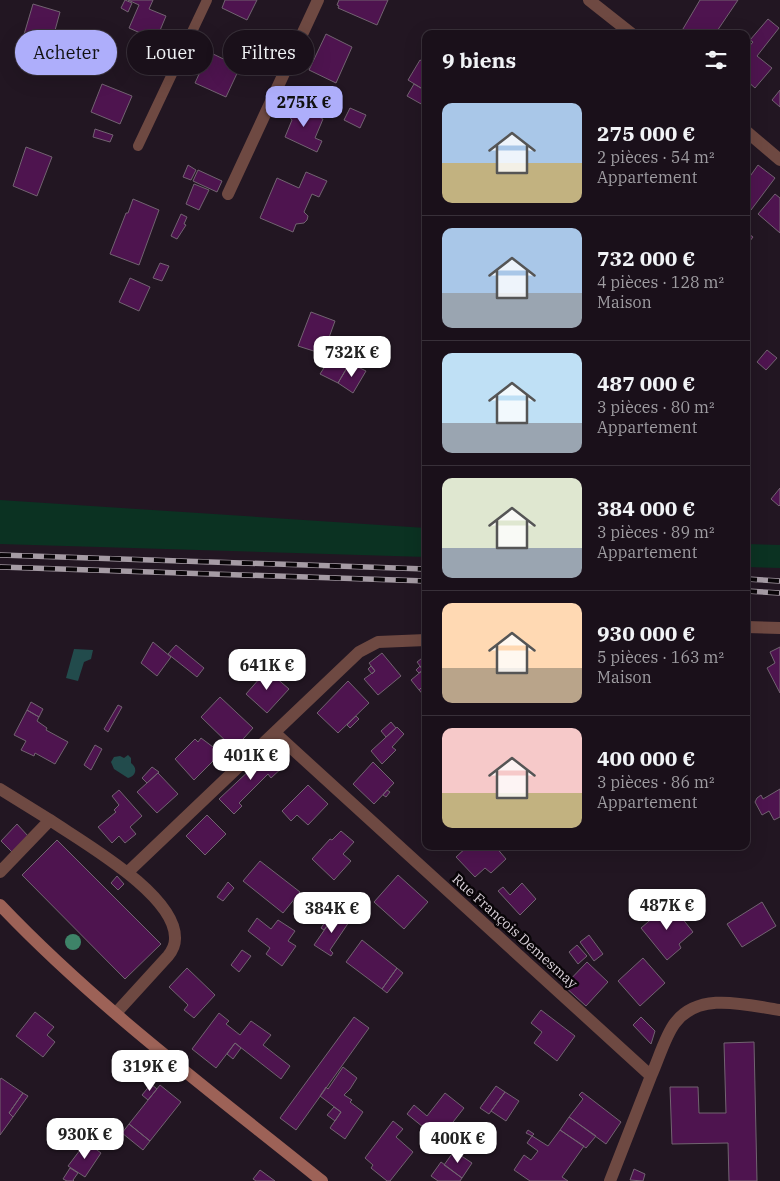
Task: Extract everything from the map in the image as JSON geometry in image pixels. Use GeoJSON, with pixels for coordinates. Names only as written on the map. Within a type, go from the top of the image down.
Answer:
{"type":"FeatureCollection","features":[{"type":"Feature","properties":{"kind":"main road"},"geometry":{"type":"LineString","coordinates":[[0,905],[62,966],[116,1013],[322,1181]]}},
{"type":"Feature","properties":{"kind":"street"},"geometry":{"type":"LineString","coordinates":[[228,194],[318,0]]}},
{"type":"Feature","properties":{"kind":"street"},"geometry":{"type":"LineString","coordinates":[[589,0],[627,30]]}},
{"type":"Feature","properties":{"kind":"street"},"geometry":{"type":"LineString","coordinates":[[750,134],[780,160]]}},
{"type":"Feature","properties":{"kind":"street"},"geometry":{"type":"LineString","coordinates":[[750,627],[780,628]]}},
{"type":"Feature","properties":{"kind":"street"},"geometry":{"type":"LineString","coordinates":[[128,872],[359,652],[378,642],[422,640]]}},
{"type":"Feature","properties":{"kind":"street","name":"Rue François Demesmay"},"geometry":{"type":"LineString","coordinates":[[275,733],[651,1076]]}},
{"type":"Feature","properties":{"kind":"street"},"geometry":{"type":"LineString","coordinates":[[0,788],[128,872],[148,891],[167,914],[173,926],[174,948],[116,1013]]}},
{"type":"Feature","properties":{"kind":"street"},"geometry":{"type":"LineString","coordinates":[[0,872],[50,820]]}},
{"type":"Feature","properties":{"kind":"street"},"geometry":{"type":"LineString","coordinates":[[610,1181],[651,1076],[674,1025],[682,1015],[693,1008],[721,1002],[780,1010]]}},
{"type":"Feature","properties":{"kind":"lane"},"geometry":{"type":"LineString","coordinates":[[138,146],[207,0]]}},
{"type":"Feature","properties":{"kind":"shaded area"},"geometry":{"type":"Polygon","coordinates":[[[0,500],[422,528],[422,557],[0,544],[0,500]]]}},
{"type":"Feature","properties":{"kind":"shaded area"},"geometry":{"type":"Polygon","coordinates":[[[750,544],[780,545],[780,568],[750,567],[750,544]]]}},
{"type":"Feature","properties":{"kind":"shaded area"},"geometry":{"type":"Polygon","coordinates":[[[74,649],[93,650],[91,659],[84,662],[78,681],[66,678],[74,649]]]}},
{"type":"Feature","properties":{"kind":"shaded area"},"geometry":{"type":"Polygon","coordinates":[[[128,755],[135,769],[133,776],[128,778],[114,769],[111,762],[114,757],[120,756],[124,758],[128,755]]]}},
{"type":"Feature","properties":{"kind":"building"},"geometry":{"type":"Polygon","coordinates":[[[125,0],[132,3],[128,12],[121,8],[125,0]]]}},
{"type":"Feature","properties":{"kind":"building"},"geometry":{"type":"Polygon","coordinates":[[[128,0],[153,0],[149,9],[166,16],[160,30],[134,30],[129,28],[139,5],[128,0]]]}},
{"type":"Feature","properties":{"kind":"building"},"geometry":{"type":"Polygon","coordinates":[[[225,0],[257,0],[247,20],[222,8],[225,0]]]}},
{"type":"Feature","properties":{"kind":"building"},"geometry":{"type":"Polygon","coordinates":[[[339,0],[388,0],[377,25],[338,8],[339,0]]]}},
{"type":"Feature","properties":{"kind":"building"},"geometry":{"type":"Polygon","coordinates":[[[700,0],[738,0],[718,30],[682,30],[700,0]]]}},
{"type":"Feature","properties":{"kind":"building"},"geometry":{"type":"Polygon","coordinates":[[[33,4],[60,12],[55,30],[25,30],[33,4]]]}},
{"type":"Feature","properties":{"kind":"building"},"geometry":{"type":"Polygon","coordinates":[[[768,19],[779,28],[757,56],[772,68],[755,88],[750,84],[750,45],[753,42],[750,40],[768,19]]]}},
{"type":"Feature","properties":{"kind":"building"},"geometry":{"type":"Polygon","coordinates":[[[326,34],[352,47],[336,83],[314,72],[314,59],[326,34]]]}},
{"type":"Feature","properties":{"kind":"building"},"geometry":{"type":"Polygon","coordinates":[[[213,54],[223,59],[223,75],[236,75],[226,97],[195,83],[199,75],[213,75],[213,54]]]}},
{"type":"Feature","properties":{"kind":"building"},"geometry":{"type":"Polygon","coordinates":[[[420,60],[422,61],[422,89],[408,80],[420,60]]]}},
{"type":"Feature","properties":{"kind":"building"},"geometry":{"type":"Polygon","coordinates":[[[102,84],[132,96],[120,124],[91,112],[102,84]]]}},
{"type":"Feature","properties":{"kind":"building"},"geometry":{"type":"Polygon","coordinates":[[[414,84],[422,89],[422,104],[407,96],[414,84]]]}},
{"type":"Feature","properties":{"kind":"building"},"geometry":{"type":"Polygon","coordinates":[[[780,90],[780,107],[772,100],[780,90]]]}},
{"type":"Feature","properties":{"kind":"building"},"geometry":{"type":"Polygon","coordinates":[[[297,106],[323,119],[315,138],[322,141],[317,152],[285,137],[292,120],[288,115],[291,109],[297,106]]]}},
{"type":"Feature","properties":{"kind":"building"},"geometry":{"type":"Polygon","coordinates":[[[350,108],[366,115],[360,128],[344,120],[350,108]]]}},
{"type":"Feature","properties":{"kind":"building"},"geometry":{"type":"Polygon","coordinates":[[[95,129],[113,135],[110,142],[93,137],[95,129]]]}},
{"type":"Feature","properties":{"kind":"building"},"geometry":{"type":"Polygon","coordinates":[[[26,147],[52,157],[37,196],[13,186],[26,147]]]}},
{"type":"Feature","properties":{"kind":"building"},"geometry":{"type":"Polygon","coordinates":[[[188,165],[196,170],[191,180],[183,177],[188,165]]]}},
{"type":"Feature","properties":{"kind":"building"},"geometry":{"type":"Polygon","coordinates":[[[758,165],[775,178],[751,210],[750,209],[750,176],[758,165]]]}},
{"type":"Feature","properties":{"kind":"building"},"geometry":{"type":"Polygon","coordinates":[[[198,170],[222,181],[217,192],[193,181],[198,170]]]}},
{"type":"Feature","properties":{"kind":"building"},"geometry":{"type":"Polygon","coordinates":[[[306,172],[327,181],[319,197],[312,194],[304,212],[308,216],[304,223],[296,224],[293,232],[260,218],[277,178],[299,188],[306,172]]]}},
{"type":"Feature","properties":{"kind":"building"},"geometry":{"type":"Polygon","coordinates":[[[194,184],[209,190],[199,210],[186,204],[194,184]]]}},
{"type":"Feature","properties":{"kind":"building"},"geometry":{"type":"Polygon","coordinates":[[[775,194],[780,198],[780,233],[758,214],[775,194]]]}},
{"type":"Feature","properties":{"kind":"building"},"geometry":{"type":"Polygon","coordinates":[[[133,199],[159,210],[139,265],[110,254],[133,199]]]}},
{"type":"Feature","properties":{"kind":"building"},"geometry":{"type":"Polygon","coordinates":[[[181,214],[187,217],[184,224],[186,225],[177,239],[171,236],[181,214]]]}},
{"type":"Feature","properties":{"kind":"building"},"geometry":{"type":"Polygon","coordinates":[[[160,263],[169,266],[162,281],[153,278],[160,263]]]}},
{"type":"Feature","properties":{"kind":"building"},"geometry":{"type":"Polygon","coordinates":[[[130,278],[150,287],[139,311],[119,302],[130,278]]]}},
{"type":"Feature","properties":{"kind":"building"},"geometry":{"type":"Polygon","coordinates":[[[311,312],[335,321],[323,354],[298,346],[311,312]]]}},
{"type":"Feature","properties":{"kind":"building"},"geometry":{"type":"Polygon","coordinates":[[[350,349],[361,355],[355,365],[350,368],[348,366],[338,383],[320,374],[331,357],[340,362],[350,349]]]}},
{"type":"Feature","properties":{"kind":"building"},"geometry":{"type":"Polygon","coordinates":[[[767,350],[777,358],[766,370],[757,362],[767,350]]]}},
{"type":"Feature","properties":{"kind":"building"},"geometry":{"type":"Polygon","coordinates":[[[354,365],[366,371],[353,393],[338,383],[348,366],[350,368],[354,365]]]}},
{"type":"Feature","properties":{"kind":"building"},"geometry":{"type":"Polygon","coordinates":[[[780,488],[780,505],[779,506],[771,499],[780,488]]]}},
{"type":"Feature","properties":{"kind":"building"},"geometry":{"type":"Polygon","coordinates":[[[153,642],[171,657],[157,676],[141,663],[153,642]]]}},
{"type":"Feature","properties":{"kind":"building"},"geometry":{"type":"Polygon","coordinates":[[[176,645],[204,668],[197,677],[168,654],[176,645]]]}},
{"type":"Feature","properties":{"kind":"building"},"geometry":{"type":"Polygon","coordinates":[[[780,647],[780,693],[767,668],[775,663],[770,652],[780,647]]]}},
{"type":"Feature","properties":{"kind":"building"},"geometry":{"type":"Polygon","coordinates":[[[382,653],[401,676],[378,695],[364,679],[375,671],[369,663],[382,653]]]}},
{"type":"Feature","properties":{"kind":"building"},"geometry":{"type":"Polygon","coordinates":[[[422,658],[422,669],[417,662],[422,658]]]}},
{"type":"Feature","properties":{"kind":"building"},"geometry":{"type":"Polygon","coordinates":[[[258,662],[267,670],[258,681],[248,672],[258,662]]]}},
{"type":"Feature","properties":{"kind":"building"},"geometry":{"type":"Polygon","coordinates":[[[371,666],[375,671],[372,674],[368,669],[371,666]]]}},
{"type":"Feature","properties":{"kind":"building"},"geometry":{"type":"Polygon","coordinates":[[[420,666],[422,669],[419,673],[416,670],[420,666]]]}},
{"type":"Feature","properties":{"kind":"building"},"geometry":{"type":"Polygon","coordinates":[[[267,670],[289,689],[267,713],[246,694],[267,670]]]}},
{"type":"Feature","properties":{"kind":"building"},"geometry":{"type":"Polygon","coordinates":[[[422,671],[422,687],[419,690],[411,680],[422,671]]]}},
{"type":"Feature","properties":{"kind":"building"},"geometry":{"type":"Polygon","coordinates":[[[348,681],[369,703],[338,733],[317,713],[348,681]]]}},
{"type":"Feature","properties":{"kind":"building"},"geometry":{"type":"Polygon","coordinates":[[[220,697],[253,728],[234,749],[201,717],[220,697]]]}},
{"type":"Feature","properties":{"kind":"building"},"geometry":{"type":"Polygon","coordinates":[[[31,702],[43,709],[39,717],[27,710],[31,702]]]}},
{"type":"Feature","properties":{"kind":"building"},"geometry":{"type":"Polygon","coordinates":[[[118,705],[122,707],[108,732],[104,729],[118,705]]]}},
{"type":"Feature","properties":{"kind":"building"},"geometry":{"type":"Polygon","coordinates":[[[27,710],[39,717],[37,721],[47,728],[46,730],[68,742],[55,764],[35,753],[34,756],[21,750],[26,741],[14,735],[27,710]]]}},
{"type":"Feature","properties":{"kind":"building"},"geometry":{"type":"Polygon","coordinates":[[[356,716],[359,719],[350,728],[347,725],[356,716]]]}},
{"type":"Feature","properties":{"kind":"building"},"geometry":{"type":"Polygon","coordinates":[[[391,722],[396,728],[386,737],[381,731],[391,722]]]}},
{"type":"Feature","properties":{"kind":"building"},"geometry":{"type":"Polygon","coordinates":[[[397,727],[404,734],[392,747],[396,750],[382,764],[371,751],[397,727]]]}},
{"type":"Feature","properties":{"kind":"building"},"geometry":{"type":"Polygon","coordinates":[[[201,738],[221,753],[194,780],[175,759],[195,739],[198,742],[201,738]]]}},
{"type":"Feature","properties":{"kind":"building"},"geometry":{"type":"Polygon","coordinates":[[[95,745],[102,749],[91,770],[84,765],[95,745]]]}},
{"type":"Feature","properties":{"kind":"building"},"geometry":{"type":"Polygon","coordinates":[[[271,750],[284,766],[271,778],[268,774],[239,803],[242,806],[234,814],[219,799],[271,750]]]}},
{"type":"Feature","properties":{"kind":"building"},"geometry":{"type":"Polygon","coordinates":[[[373,762],[394,783],[374,804],[353,784],[373,762]]]}},
{"type":"Feature","properties":{"kind":"building"},"geometry":{"type":"Polygon","coordinates":[[[152,767],[159,772],[147,783],[142,778],[152,767]]]}},
{"type":"Feature","properties":{"kind":"building"},"geometry":{"type":"Polygon","coordinates":[[[158,773],[178,794],[157,813],[137,792],[158,773]]]}},
{"type":"Feature","properties":{"kind":"building"},"geometry":{"type":"Polygon","coordinates":[[[308,785],[328,804],[308,825],[297,815],[291,821],[282,811],[308,785]]]}},
{"type":"Feature","properties":{"kind":"building"},"geometry":{"type":"Polygon","coordinates":[[[780,789],[780,817],[774,820],[769,811],[762,815],[755,802],[757,798],[761,795],[763,799],[780,789]]]}},
{"type":"Feature","properties":{"kind":"building"},"geometry":{"type":"Polygon","coordinates":[[[119,790],[142,816],[130,827],[136,834],[125,843],[119,836],[112,843],[98,827],[116,812],[114,810],[119,805],[112,796],[119,790]]]}},
{"type":"Feature","properties":{"kind":"building"},"geometry":{"type":"Polygon","coordinates":[[[387,790],[390,792],[386,797],[383,795],[387,790]]]}},
{"type":"Feature","properties":{"kind":"building"},"geometry":{"type":"Polygon","coordinates":[[[207,815],[226,834],[205,855],[186,836],[207,815]]]}},
{"type":"Feature","properties":{"kind":"building"},"geometry":{"type":"Polygon","coordinates":[[[17,824],[28,836],[12,852],[1,841],[17,824]]]}},
{"type":"Feature","properties":{"kind":"building"},"geometry":{"type":"Polygon","coordinates":[[[341,831],[354,842],[343,854],[351,861],[334,880],[312,859],[330,839],[332,840],[341,831]]]}},
{"type":"Feature","properties":{"kind":"building"},"geometry":{"type":"Polygon","coordinates":[[[57,840],[161,944],[125,979],[22,875],[57,840]]]}},
{"type":"Feature","properties":{"kind":"building"},"geometry":{"type":"Polygon","coordinates":[[[464,850],[498,850],[506,859],[491,873],[485,868],[475,877],[456,857],[464,850]]]}},
{"type":"Feature","properties":{"kind":"building"},"geometry":{"type":"Polygon","coordinates":[[[260,861],[300,892],[283,913],[243,881],[260,861]]]}},
{"type":"Feature","properties":{"kind":"building"},"geometry":{"type":"Polygon","coordinates":[[[398,875],[428,902],[404,929],[374,902],[398,875]]]}},
{"type":"Feature","properties":{"kind":"building"},"geometry":{"type":"Polygon","coordinates":[[[117,876],[124,884],[118,890],[111,883],[117,876]]]}},
{"type":"Feature","properties":{"kind":"building"},"geometry":{"type":"Polygon","coordinates":[[[228,882],[234,888],[223,901],[217,897],[228,882]]]}},
{"type":"Feature","properties":{"kind":"building"},"geometry":{"type":"Polygon","coordinates":[[[522,883],[536,899],[520,915],[498,891],[503,887],[510,895],[522,883]]]}},
{"type":"Feature","properties":{"kind":"building"},"geometry":{"type":"Polygon","coordinates":[[[762,902],[776,926],[742,947],[727,924],[762,902]]]}},
{"type":"Feature","properties":{"kind":"building"},"geometry":{"type":"Polygon","coordinates":[[[670,903],[693,932],[679,944],[681,948],[667,960],[641,928],[670,903]]]}},
{"type":"Feature","properties":{"kind":"building"},"geometry":{"type":"Polygon","coordinates":[[[333,910],[336,913],[324,930],[321,928],[333,910]]]}},
{"type":"Feature","properties":{"kind":"building"},"geometry":{"type":"Polygon","coordinates":[[[336,913],[349,922],[330,950],[333,953],[331,956],[314,945],[336,913]]]}},
{"type":"Feature","properties":{"kind":"building"},"geometry":{"type":"Polygon","coordinates":[[[257,918],[271,929],[278,920],[295,931],[288,941],[296,946],[282,966],[266,954],[270,948],[248,931],[257,918]]]}},
{"type":"Feature","properties":{"kind":"building"},"geometry":{"type":"Polygon","coordinates":[[[589,935],[603,954],[594,961],[580,942],[589,935]]]}},
{"type":"Feature","properties":{"kind":"building"},"geometry":{"type":"Polygon","coordinates":[[[362,940],[397,968],[382,989],[346,962],[362,940]]]}},
{"type":"Feature","properties":{"kind":"building"},"geometry":{"type":"Polygon","coordinates":[[[577,945],[587,956],[578,964],[569,952],[577,945]]]}},
{"type":"Feature","properties":{"kind":"building"},"geometry":{"type":"Polygon","coordinates":[[[242,950],[251,956],[239,972],[231,965],[242,950]]]}},
{"type":"Feature","properties":{"kind":"building"},"geometry":{"type":"Polygon","coordinates":[[[643,958],[665,983],[640,1006],[618,981],[643,958]]]}},
{"type":"Feature","properties":{"kind":"building"},"geometry":{"type":"Polygon","coordinates":[[[587,962],[608,982],[586,1006],[564,986],[587,962]]]}},
{"type":"Feature","properties":{"kind":"building"},"geometry":{"type":"Polygon","coordinates":[[[187,968],[215,995],[194,1018],[184,1010],[188,1005],[169,987],[187,968]]]}},
{"type":"Feature","properties":{"kind":"building"},"geometry":{"type":"Polygon","coordinates":[[[397,968],[403,973],[387,993],[382,989],[397,968]]]}},
{"type":"Feature","properties":{"kind":"building"},"geometry":{"type":"Polygon","coordinates":[[[541,1010],[575,1036],[557,1061],[534,1043],[542,1032],[531,1023],[541,1010]]]}},
{"type":"Feature","properties":{"kind":"building"},"geometry":{"type":"Polygon","coordinates":[[[35,1012],[54,1027],[47,1035],[55,1042],[43,1057],[16,1036],[35,1012]]]}},
{"type":"Feature","properties":{"kind":"building"},"geometry":{"type":"Polygon","coordinates":[[[219,1013],[229,1021],[226,1024],[240,1035],[251,1021],[271,1035],[263,1045],[290,1066],[281,1079],[235,1043],[216,1068],[192,1049],[219,1013]]]}},
{"type":"Feature","properties":{"kind":"building"},"geometry":{"type":"Polygon","coordinates":[[[354,1017],[369,1028],[296,1130],[280,1118],[354,1017]]]}},
{"type":"Feature","properties":{"kind":"building"},"geometry":{"type":"Polygon","coordinates":[[[641,1017],[655,1031],[651,1044],[633,1025],[641,1017]]]}},
{"type":"Feature","properties":{"kind":"building"},"geometry":{"type":"Polygon","coordinates":[[[754,1042],[757,1181],[729,1181],[728,1143],[672,1144],[670,1087],[698,1087],[699,1113],[726,1113],[724,1043],[754,1042]]]}},
{"type":"Feature","properties":{"kind":"building"},"geometry":{"type":"Polygon","coordinates":[[[235,1043],[241,1048],[233,1059],[227,1054],[235,1043]]]}},
{"type":"Feature","properties":{"kind":"building"},"geometry":{"type":"Polygon","coordinates":[[[343,1067],[357,1078],[344,1095],[352,1100],[350,1102],[363,1112],[345,1139],[330,1128],[341,1112],[320,1096],[326,1087],[328,1089],[343,1067]]]}},
{"type":"Feature","properties":{"kind":"building"},"geometry":{"type":"Polygon","coordinates":[[[1,1078],[23,1093],[9,1113],[13,1117],[0,1135],[0,1080],[1,1078]]]}},
{"type":"Feature","properties":{"kind":"building"},"geometry":{"type":"Polygon","coordinates":[[[151,1084],[157,1089],[148,1100],[142,1095],[151,1084]]]}},
{"type":"Feature","properties":{"kind":"building"},"geometry":{"type":"Polygon","coordinates":[[[160,1085],[181,1102],[150,1141],[129,1124],[160,1085]]]}},
{"type":"Feature","properties":{"kind":"building"},"geometry":{"type":"Polygon","coordinates":[[[496,1086],[505,1092],[489,1114],[480,1108],[496,1086]]]}},
{"type":"Feature","properties":{"kind":"building"},"geometry":{"type":"Polygon","coordinates":[[[505,1092],[519,1101],[506,1121],[491,1111],[505,1092]]]}},
{"type":"Feature","properties":{"kind":"building"},"geometry":{"type":"Polygon","coordinates":[[[582,1092],[621,1122],[606,1144],[569,1117],[583,1099],[579,1095],[582,1092]]]}},
{"type":"Feature","properties":{"kind":"building"},"geometry":{"type":"Polygon","coordinates":[[[23,1093],[28,1096],[13,1117],[9,1113],[23,1093]]]}},
{"type":"Feature","properties":{"kind":"building"},"geometry":{"type":"Polygon","coordinates":[[[445,1093],[464,1108],[439,1140],[407,1114],[414,1105],[427,1116],[445,1093]]]}},
{"type":"Feature","properties":{"kind":"building"},"geometry":{"type":"Polygon","coordinates":[[[334,1107],[341,1112],[335,1121],[327,1115],[334,1107]]]}},
{"type":"Feature","properties":{"kind":"building"},"geometry":{"type":"Polygon","coordinates":[[[569,1117],[596,1136],[586,1148],[560,1130],[569,1117]]]}},
{"type":"Feature","properties":{"kind":"building"},"geometry":{"type":"Polygon","coordinates":[[[393,1121],[403,1129],[396,1137],[413,1152],[390,1181],[387,1181],[371,1168],[373,1165],[365,1158],[393,1121]]]}},
{"type":"Feature","properties":{"kind":"building"},"geometry":{"type":"Polygon","coordinates":[[[129,1124],[150,1141],[143,1150],[122,1133],[129,1124]]]}},
{"type":"Feature","properties":{"kind":"building"},"geometry":{"type":"Polygon","coordinates":[[[528,1130],[534,1134],[532,1136],[526,1133],[528,1130]]]}},
{"type":"Feature","properties":{"kind":"building"},"geometry":{"type":"Polygon","coordinates":[[[560,1130],[584,1146],[562,1177],[568,1181],[530,1181],[514,1170],[524,1155],[531,1160],[538,1151],[527,1143],[532,1136],[548,1146],[560,1130]]]}},
{"type":"Feature","properties":{"kind":"building"},"geometry":{"type":"Polygon","coordinates":[[[86,1142],[101,1153],[85,1177],[68,1166],[86,1142]]]}},
{"type":"Feature","properties":{"kind":"building"},"geometry":{"type":"Polygon","coordinates":[[[454,1151],[472,1163],[462,1178],[444,1165],[454,1151]]]}},
{"type":"Feature","properties":{"kind":"building"},"geometry":{"type":"Polygon","coordinates":[[[441,1162],[462,1178],[460,1181],[438,1181],[431,1176],[441,1162]]]}},
{"type":"Feature","properties":{"kind":"building"},"geometry":{"type":"Polygon","coordinates":[[[70,1168],[78,1173],[74,1181],[63,1179],[70,1168]]]}},
{"type":"Feature","properties":{"kind":"building"},"geometry":{"type":"Polygon","coordinates":[[[634,1169],[645,1174],[643,1181],[630,1180],[634,1169]]]}},
{"type":"Feature","properties":{"kind":"building"},"geometry":{"type":"Polygon","coordinates":[[[260,1170],[275,1181],[256,1181],[253,1179],[260,1170]]]}},
{"type":"Feature","properties":{"kind":"railway"},"geometry":{"type":"LineString","coordinates":[[0,555],[422,569]]}},
{"type":"Feature","properties":{"kind":"railway"},"geometry":{"type":"LineString","coordinates":[[0,567],[422,581]]}},
{"type":"Feature","properties":{"kind":"railway"},"geometry":{"type":"LineString","coordinates":[[750,579],[780,581]]}},
{"type":"Feature","properties":{"kind":"railway"},"geometry":{"type":"LineString","coordinates":[[750,591],[780,593]]}}]}
